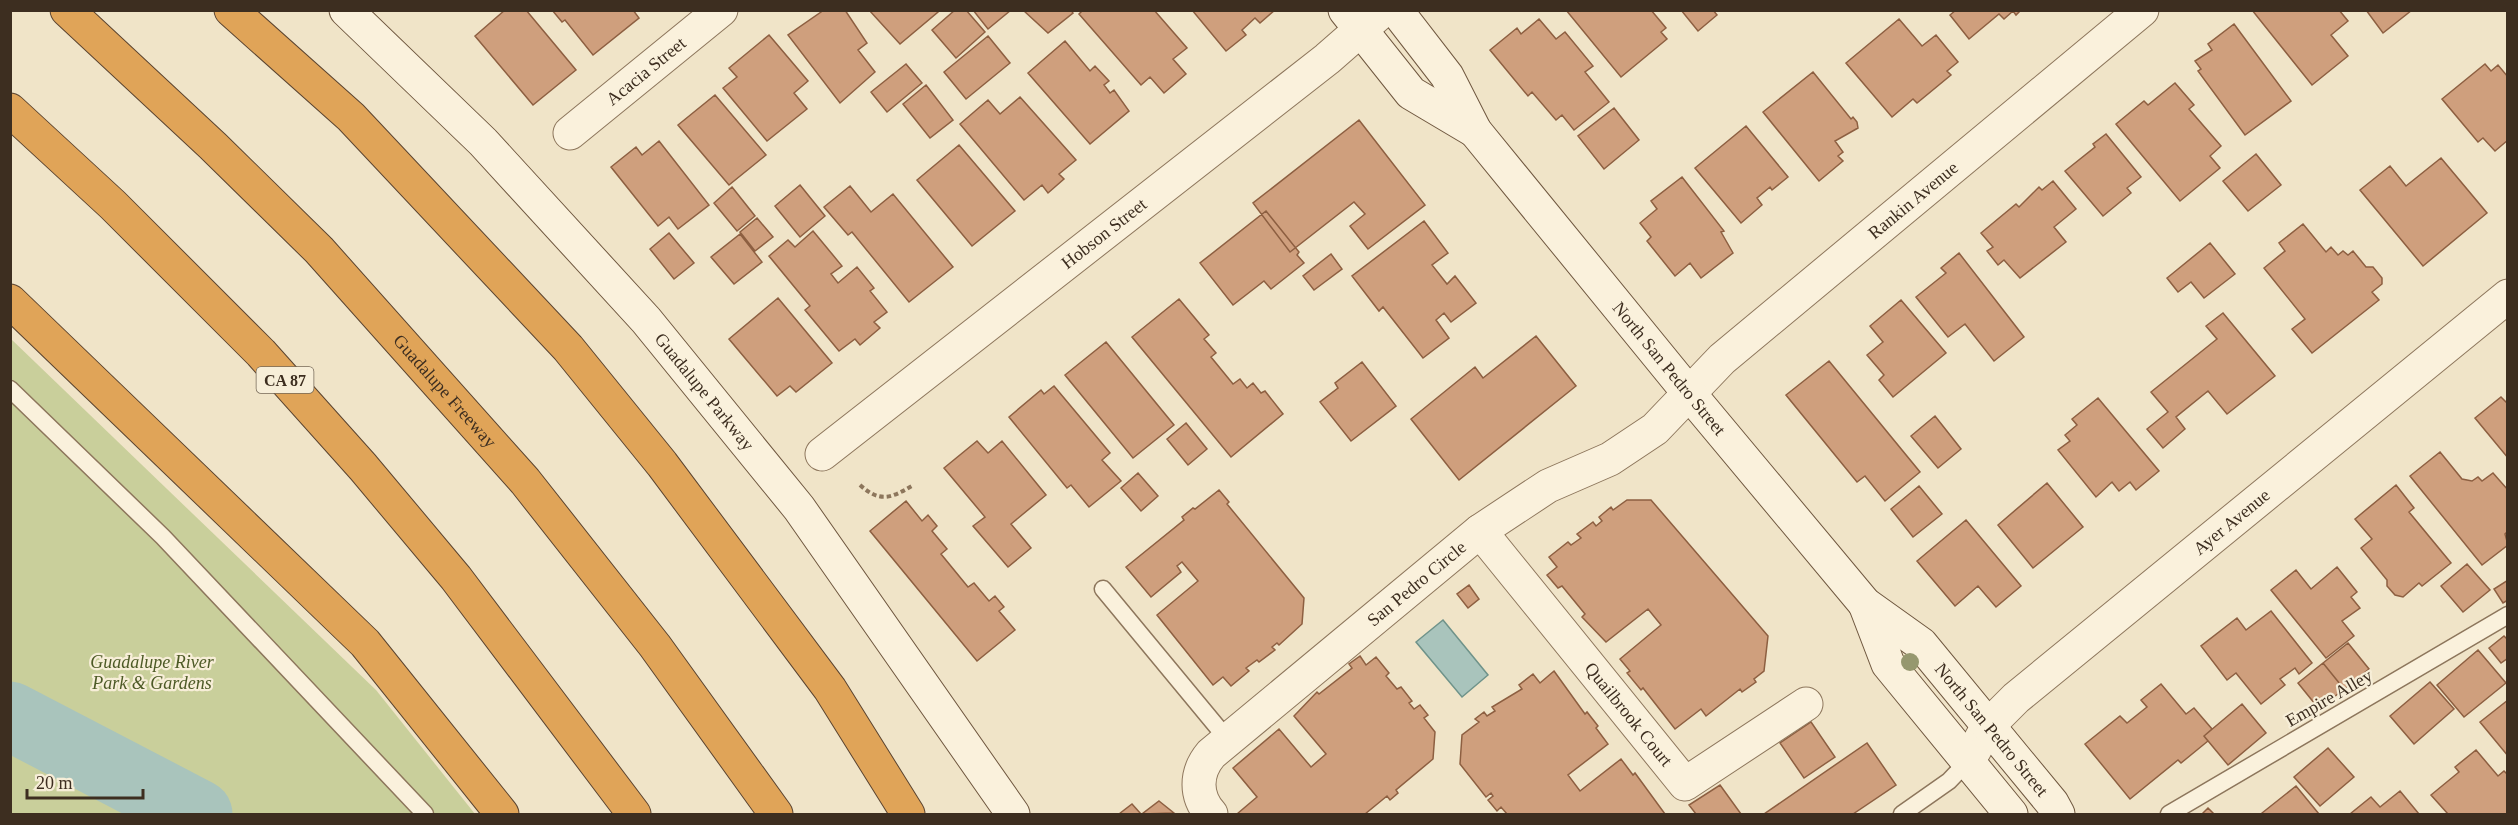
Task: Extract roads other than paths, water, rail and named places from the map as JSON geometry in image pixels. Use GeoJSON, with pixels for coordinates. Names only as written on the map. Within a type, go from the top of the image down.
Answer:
{"type":"FeatureCollection","features":[{"type":"Feature","properties":{"kind":"highway","name":"Guadalupe Freeway"},"geometry":{"type":"LineString","coordinates":[[67,10],[213,146],[319,250],[525,481],[655,646],[776,814]]}},
{"type":"Feature","properties":{"kind":"highway"},"geometry":{"type":"LineString","coordinates":[[231,10],[351,117],[568,348],[662,464],[830,688],[908,814]]}},
{"type":"Feature","properties":{"kind":"highway","name":"CA 87"},"geometry":{"type":"LineString","coordinates":[[10,110],[113,205],[261,353],[363,467],[456,578],[634,814]]}},
{"type":"Feature","properties":{"kind":"highway"},"geometry":{"type":"LineString","coordinates":[[10,301],[365,643],[502,814]]}},
{"type":"Feature","properties":{"kind":"street","name":"Guadalupe Parkway"},"geometry":{"type":"LineString","coordinates":[[346,10],[483,142],[646,320],[799,508],[1013,814]]}},
{"type":"Feature","properties":{"kind":"street","name":"Acacia Street"},"geometry":{"type":"LineString","coordinates":[[570,133],[721,10]]}},
{"type":"Feature","properties":{"kind":"street","name":"North San Pedro Street"},"geometry":{"type":"LineString","coordinates":[[1396,10],[1447,76],[1474,131],[1688,392],[1865,604],[1921,644],[2052,803],[2058,814]]}},
{"type":"Feature","properties":{"kind":"street","name":"Rankin Avenue"},"geometry":{"type":"LineString","coordinates":[[1688,392],[1722,359],[2142,10]]}},
{"type":"Feature","properties":{"kind":"street","name":"North San Pedro Street"},"geometry":{"type":"LineString","coordinates":[[1363,17],[1411,93],[1474,131]]}},
{"type":"Feature","properties":{"kind":"street","name":"Hobson Street"},"geometry":{"type":"LineString","coordinates":[[822,454],[1363,17]]}},
{"type":"Feature","properties":{"kind":"street","name":"Ayer Avenue"},"geometry":{"type":"LineString","coordinates":[[1968,760],[1988,726],[2026,690],[2508,296]]}},
{"type":"Feature","properties":{"kind":"street","name":"San Pedro Circle"},"geometry":{"type":"LineString","coordinates":[[1211,814],[1199,792],[1200,772],[1211,754],[1480,531],[1548,486],[1610,459],[1655,429],[1688,392]]}},
{"type":"Feature","properties":{"kind":"street","name":"Quailbrook Court"},"geometry":{"type":"LineString","coordinates":[[1480,531],[1685,783],[1806,704]]}},
{"type":"Feature","properties":{"kind":"street","name":"North San Pedro Street"},"geometry":{"type":"LineString","coordinates":[[1865,604],[1888,664],[2012,814]]}},
{"type":"Feature","properties":{"kind":"lane"},"geometry":{"type":"LineString","coordinates":[[10,389],[164,537],[425,814]]}},
{"type":"Feature","properties":{"kind":"lane"},"geometry":{"type":"LineString","coordinates":[[1103,589],[1228,740]]}},
{"type":"Feature","properties":{"kind":"lane","name":"Empire Alley"},"geometry":{"type":"LineString","coordinates":[[2169,814],[2508,615]]}},
{"type":"Feature","properties":{"kind":"lane"},"geometry":{"type":"LineString","coordinates":[[1902,814],[1949,781],[1968,760]]}},
{"type":"Feature","properties":{"kind":"water"},"geometry":{"type":"Polygon","coordinates":[[[1443,620],[1488,675],[1462,697],[1416,642],[1443,620]]]}},
{"type":"Feature","properties":{"kind":"waterway"},"geometry":{"type":"LineString","coordinates":[[10,716],[198,814]]}},
{"type":"Feature","properties":{"kind":"park label","name":"Guadalupe River Park & Gardens"},"geometry":{"type":"Point","coordinates":[152,672]}}]}
